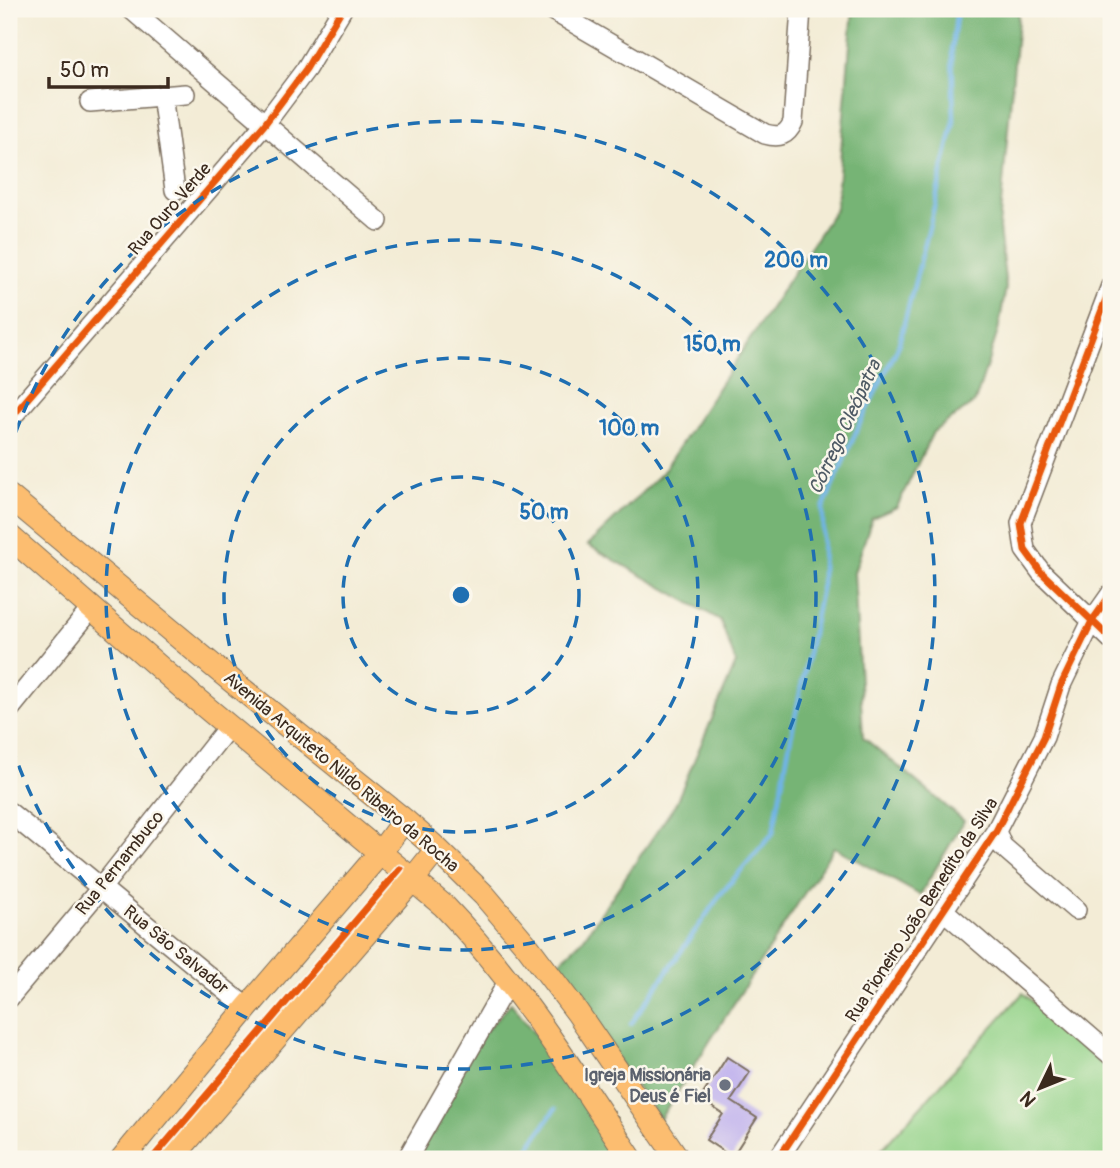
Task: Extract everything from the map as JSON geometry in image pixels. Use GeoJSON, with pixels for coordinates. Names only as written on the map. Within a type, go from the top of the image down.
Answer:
{"type":"FeatureCollection","features":[{"type":"Feature","properties":{"kind":"main road","name":"Avenida Arquiteto Nildo Ribeiro da Rocha"},"geometry":{"type":"LineString","coordinates":[[9,496],[404,820],[484,895],[528,947],[613,1062],[678,1159]]}},
{"type":"Feature","properties":{"kind":"main road","name":"Avenida Arquiteto Nildo Ribeiro da Rocha"},"geometry":{"type":"LineString","coordinates":[[9,536],[91,609],[444,906],[509,980],[631,1159]]}},
{"type":"Feature","properties":{"kind":"main road"},"geometry":{"type":"LineString","coordinates":[[122,1159],[380,853],[404,820]]}},
{"type":"Feature","properties":{"kind":"main road"},"geometry":{"type":"LineString","coordinates":[[171,1159],[437,849]]}},
{"type":"Feature","properties":{"kind":"street"},"geometry":{"type":"LineString","coordinates":[[131,9],[378,222]]}},
{"type":"Feature","properties":{"kind":"street","name":"Rua Ouro Verde"},"geometry":{"type":"LineString","coordinates":[[9,420],[264,125],[306,69],[342,9]]}},
{"type":"Feature","properties":{"kind":"street"},"geometry":{"type":"LineString","coordinates":[[554,10],[765,134],[775,137],[785,134],[793,122],[801,9]]}},
{"type":"Feature","properties":{"kind":"street"},"geometry":{"type":"LineString","coordinates":[[90,102],[185,94]]}},
{"type":"Feature","properties":{"kind":"street"},"geometry":{"type":"LineString","coordinates":[[162,95],[175,190]]}},
{"type":"Feature","properties":{"kind":"street"},"geometry":{"type":"LineString","coordinates":[[1111,286],[1021,523],[1025,550],[1041,572],[1111,639]]}},
{"type":"Feature","properties":{"kind":"street","name":"Rua Pioneiro João Benedito da Silva"},"geometry":{"type":"LineString","coordinates":[[778,1159],[996,831],[1044,737],[1061,685],[1092,621],[1111,594]]}},
{"type":"Feature","properties":{"kind":"street"},"geometry":{"type":"LineString","coordinates":[[9,710],[91,609]]}},
{"type":"Feature","properties":{"kind":"street","name":"Rua Pernambuco"},"geometry":{"type":"LineString","coordinates":[[9,998],[101,888],[229,726]]}},
{"type":"Feature","properties":{"kind":"street","name":"Rua São Salvador"},"geometry":{"type":"LineString","coordinates":[[9,812],[247,1008]]}},
{"type":"Feature","properties":{"kind":"street"},"geometry":{"type":"LineString","coordinates":[[996,831],[1002,845],[1076,910]]}},
{"type":"Feature","properties":{"kind":"street"},"geometry":{"type":"LineString","coordinates":[[943,910],[1111,1055]]}},
{"type":"Feature","properties":{"kind":"street"},"geometry":{"type":"LineString","coordinates":[[407,1159],[509,980]]}},
{"type":"Feature","properties":{"kind":"green space"},"geometry":{"type":"Polygon","coordinates":[[[853,9],[1019,9],[999,228],[1006,288],[998,331],[975,402],[933,432],[897,507],[872,518],[854,573],[863,737],[964,821],[920,895],[834,847],[660,1119],[551,970],[583,939],[675,805],[736,663],[720,620],[588,545],[662,473],[836,208],[853,9]]]}},
{"type":"Feature","properties":{"kind":"green space"},"geometry":{"type":"Polygon","coordinates":[[[1023,993],[1111,1072],[1111,1159],[873,1159],[1023,993]]]}},
{"type":"Feature","properties":{"kind":"green space"},"geometry":{"type":"Polygon","coordinates":[[[511,1003],[550,1054],[620,1159],[413,1159],[479,1038],[511,1003]]]}},
{"type":"Feature","properties":{"kind":"building"},"geometry":{"type":"Polygon","coordinates":[[[727,1057],[750,1072],[731,1101],[757,1118],[732,1157],[706,1140],[723,1114],[700,1099],[727,1057]]]}},
{"type":"Feature","properties":{"kind":"waterway","name":"Córrego Cleópatra"},"geometry":{"type":"LineString","coordinates":[[631,1024],[720,895],[773,833],[822,584],[823,508],[860,423],[898,347],[954,121],[952,49],[957,9]]}},
{"type":"Feature","properties":{"kind":"waterway","name":"Córrego Cleópatra"},"geometry":{"type":"LineString","coordinates":[[521,1159],[555,1109]]}},
{"type":"Feature","properties":{"kind":"cycle path"},"geometry":{"type":"LineString","coordinates":[[9,420],[264,125],[306,69],[342,9]]}},
{"type":"Feature","properties":{"kind":"cycle path"},"geometry":{"type":"LineString","coordinates":[[1111,286],[1021,523],[1025,550],[1041,572],[1111,639]]}},
{"type":"Feature","properties":{"kind":"cycle path"},"geometry":{"type":"LineString","coordinates":[[778,1159],[996,831],[1044,737],[1061,685],[1092,621],[1111,594]]}},
{"type":"Feature","properties":{"kind":"cycle path"},"geometry":{"type":"LineString","coordinates":[[152,1159],[400,869]]}},
{"type":"Feature","properties":{"kind":"place","name":"Igreja Missionária Deus é Fiel"},"geometry":{"type":"Point","coordinates":[725,1085]}}]}
